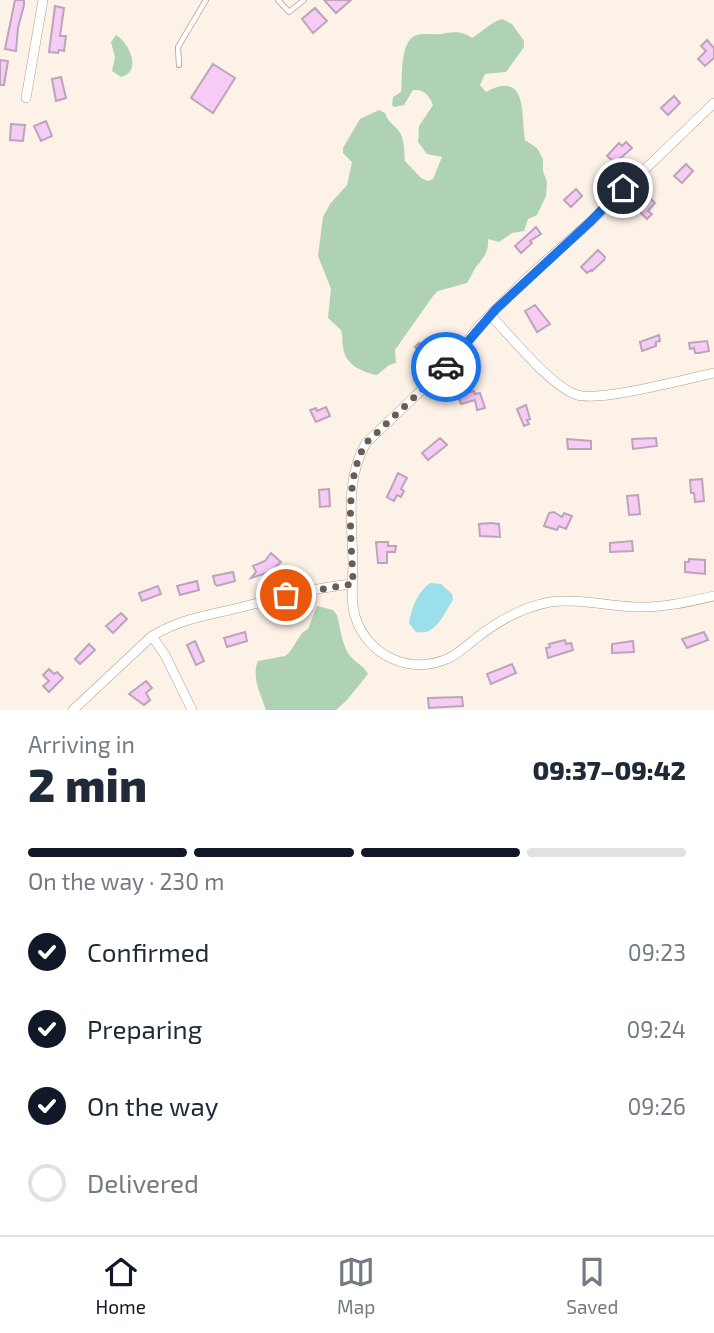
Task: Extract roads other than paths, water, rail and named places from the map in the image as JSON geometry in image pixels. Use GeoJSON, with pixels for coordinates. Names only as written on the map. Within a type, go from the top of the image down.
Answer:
{"type":"FeatureCollection","features":[{"type":"Feature","properties":{"kind":"street"},"geometry":{"type":"LineString","coordinates":[[26,97],[43,0]]}},
{"type":"Feature","properties":{"kind":"street"},"geometry":{"type":"LineString","coordinates":[[714,103],[590,222],[529,276],[451,362],[366,443],[358,457],[352,492],[355,614],[371,645],[396,661],[421,665],[447,659],[510,616],[543,604],[579,601],[649,607],[714,596]]}},
{"type":"Feature","properties":{"kind":"street"},"geometry":{"type":"LineString","coordinates":[[491,316],[552,379],[576,394],[602,396],[714,373]]}},
{"type":"Feature","properties":{"kind":"street"},"geometry":{"type":"LineString","coordinates":[[73,710],[152,636],[167,627],[210,613],[302,591],[353,584]]}},
{"type":"Feature","properties":{"kind":"street"},"geometry":{"type":"LineString","coordinates":[[152,636],[165,655],[192,710]]}},
{"type":"Feature","properties":{"kind":"lane"},"geometry":{"type":"LineString","coordinates":[[179,65],[178,47],[206,0]]}},
{"type":"Feature","properties":{"kind":"lane"},"geometry":{"type":"LineString","coordinates":[[278,0],[289,12],[304,0]]}},
{"type":"Feature","properties":{"kind":"water"},"geometry":{"type":"Polygon","coordinates":[[[430,583],[441,584],[452,594],[453,600],[434,628],[416,632],[409,623],[412,611],[418,596],[430,583]]]}}]}
